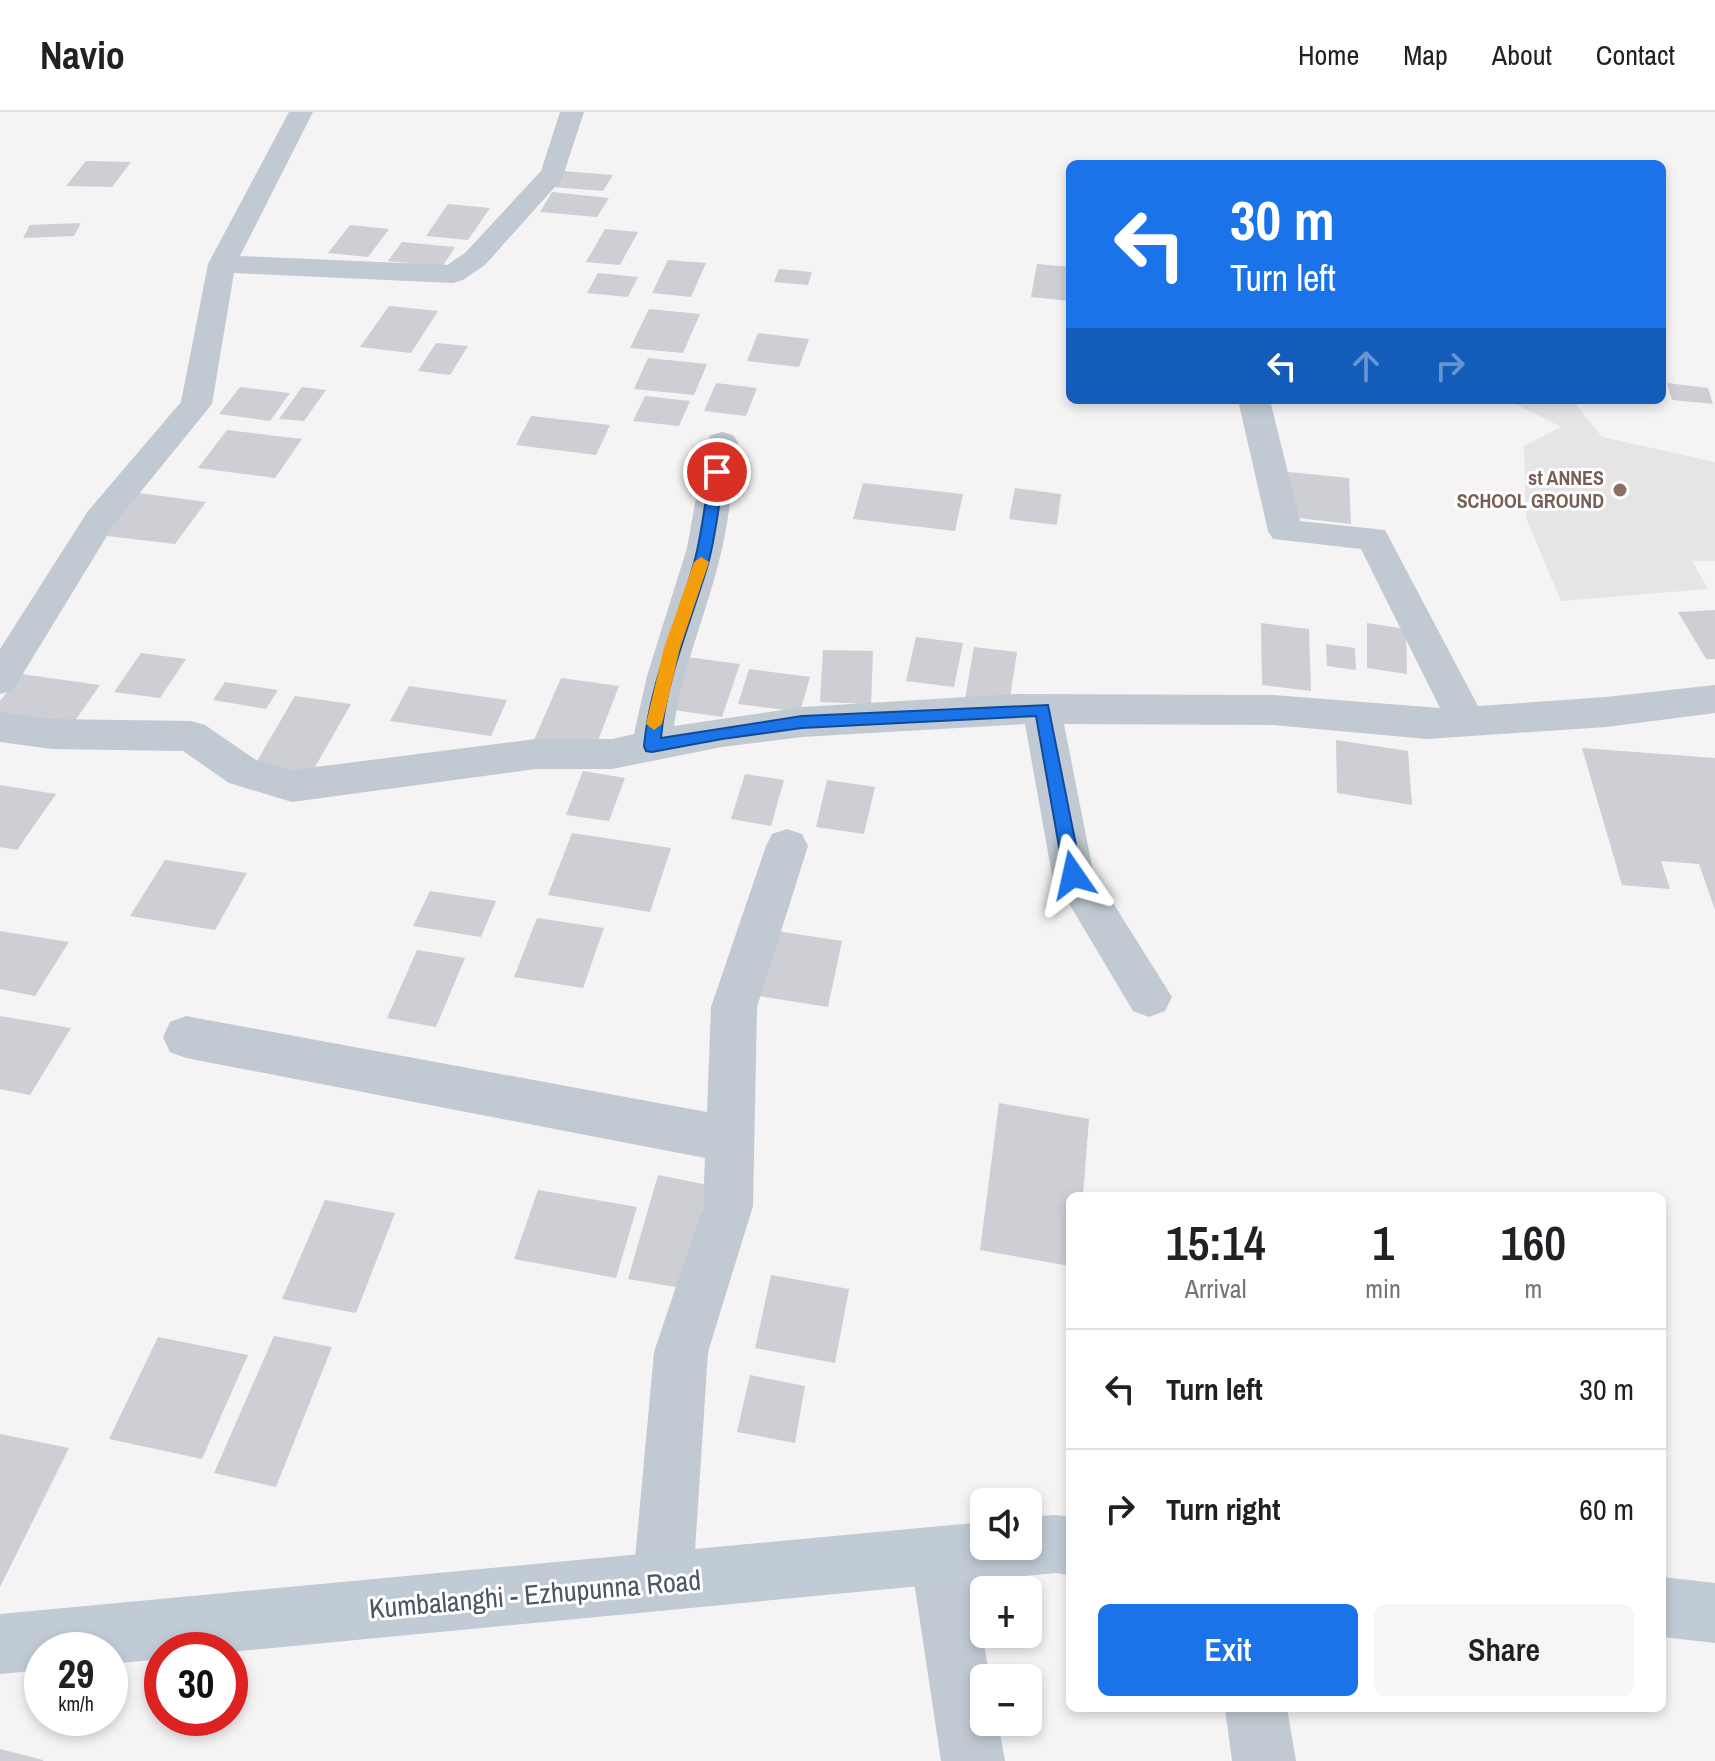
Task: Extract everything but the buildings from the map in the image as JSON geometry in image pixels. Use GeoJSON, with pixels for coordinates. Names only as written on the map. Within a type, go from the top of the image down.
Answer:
{"type":"FeatureCollection","features":[{"type":"Feature","properties":{"kind":"main road","name":"Kumbalanghi - Ezhupunna Road"},"geometry":{"type":"LineString","coordinates":[[0,1644],[939,1555],[1066,1546]]}},
{"type":"Feature","properties":{"kind":"main road"},"geometry":{"type":"LineString","coordinates":[[1666,1607],[1715,1613]]}},
{"type":"Feature","properties":{"kind":"street"},"geometry":{"type":"LineString","coordinates":[[0,680],[100,519],[196,404],[222,264],[301,112]]}},
{"type":"Feature","properties":{"kind":"street"},"geometry":{"type":"LineString","coordinates":[[222,264],[453,274],[475,259],[553,173],[572,112]]}},
{"type":"Feature","properties":{"kind":"street"},"geometry":{"type":"LineString","coordinates":[[1255,404],[1285,531],[1373,538],[1466,721]]}},
{"type":"Feature","properties":{"kind":"street"},"geometry":{"type":"LineString","coordinates":[[652,746],[655,713],[672,648],[701,562],[722,442]]}},
{"type":"Feature","properties":{"kind":"street"},"geometry":{"type":"LineString","coordinates":[[0,727],[52,734],[191,736],[243,772],[292,786],[536,754],[612,754],[722,732],[802,722],[1042,709],[1273,710],[1427,724],[1606,712],[1715,699]]}},
{"type":"Feature","properties":{"kind":"street"},"geometry":{"type":"LineString","coordinates":[[1042,709],[1073,875],[1149,997]]}},
{"type":"Feature","properties":{"kind":"street"},"geometry":{"type":"LineString","coordinates":[[663,1581],[681,1352],[728,1206],[734,1007],[787,846]]}},
{"type":"Feature","properties":{"kind":"street"},"geometry":{"type":"LineString","coordinates":[[186,1037],[729,1139]]}},
{"type":"Feature","properties":{"kind":"street"},"geometry":{"type":"LineString","coordinates":[[939,1555],[973,1761]]}},
{"type":"Feature","properties":{"kind":"street"},"geometry":{"type":"LineString","coordinates":[[1257,1712],[1264,1761]]}},
{"type":"Feature","properties":{"kind":"shaded area","name":"st ANNES SCHOOL GROUND"},"geometry":{"type":"Polygon","coordinates":[[[1516,404],[1575,404],[1602,437],[1715,462],[1715,561],[1692,561],[1708,589],[1561,601],[1526,518],[1524,446],[1561,427],[1516,404]]]}},
{"type":"Feature","properties":{"kind":"slow traffic"},"geometry":{"type":"LineString","coordinates":[[654,724],[672,648],[701,562]]}},
{"type":"Feature","properties":{"kind":"place","name":"st ANNES SCHOOL GROUND"},"geometry":{"type":"Point","coordinates":[1620,490]}},
{"type":"Feature","properties":{"kind":"route"},"geometry":{"type":"LineString","coordinates":[[717,472],[701,562],[672,648],[655,713],[652,746],[722,732],[802,722],[1042,709],[1073,875]]}}]}
